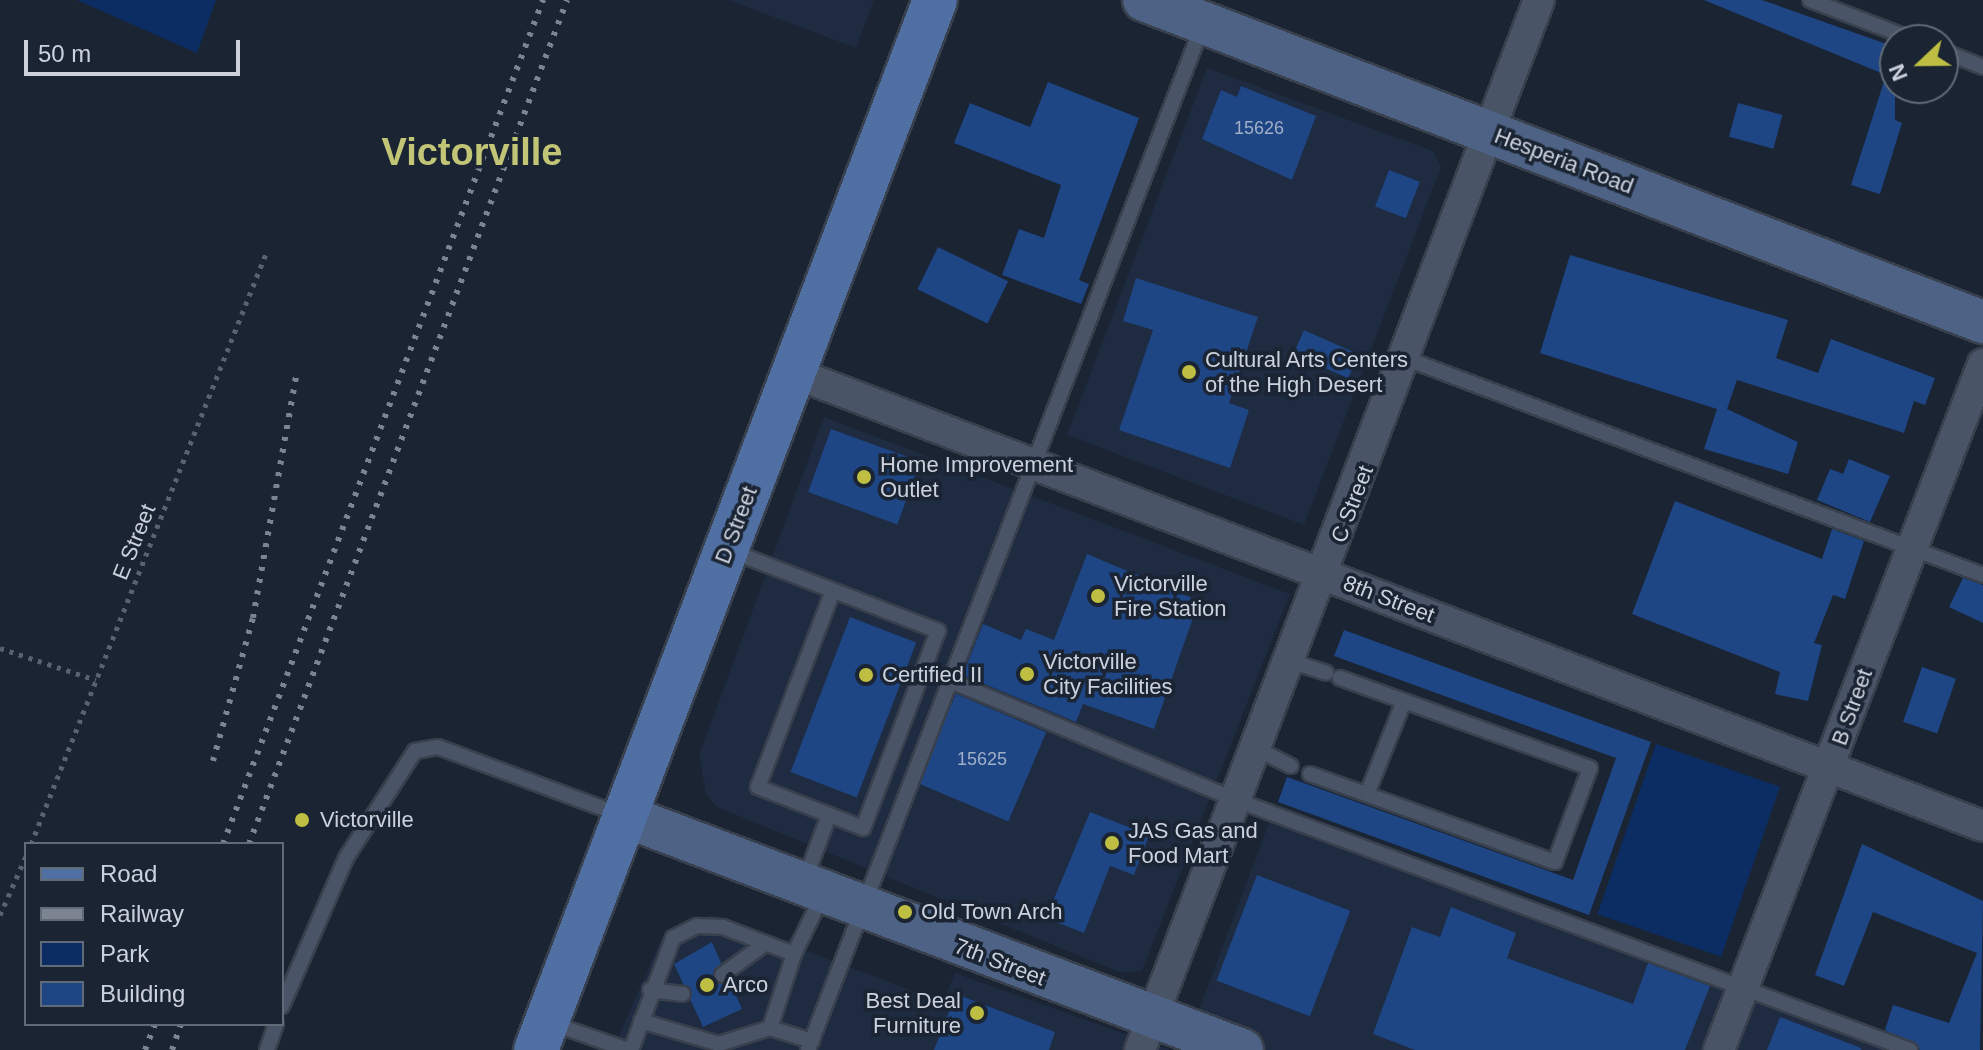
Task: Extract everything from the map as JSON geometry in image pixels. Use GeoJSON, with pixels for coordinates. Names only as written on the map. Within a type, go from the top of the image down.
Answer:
{"type":"FeatureCollection","features":[{"type":"Feature","properties":{"kind":"main road","name":"D Street"},"geometry":{"type":"LineString","coordinates":[[542,1036],[935,0]]}},
{"type":"Feature","properties":{"kind":"main road","name":"Hesperia Road"},"geometry":{"type":"LineString","coordinates":[[1144,0],[1983,322]]}},
{"type":"Feature","properties":{"kind":"main road","name":"7th Street"},"geometry":{"type":"LineString","coordinates":[[625,816],[862,910],[1147,1034],[1242,1050]]}},
{"type":"Feature","properties":{"kind":"street","name":"C Street"},"geometry":{"type":"LineString","coordinates":[[1147,1034],[1407,359],[1486,131],[1539,0]]}},
{"type":"Feature","properties":{"kind":"street","name":"B Street"},"geometry":{"type":"LineString","coordinates":[[1719,1050],[1983,364]]}},
{"type":"Feature","properties":{"kind":"street","name":"8th Street"},"geometry":{"type":"LineString","coordinates":[[794,373],[1983,826]]}},
{"type":"Feature","properties":{"kind":"lane"},"geometry":{"type":"LineString","coordinates":[[1810,0],[1879,27]]}},
{"type":"Feature","properties":{"kind":"lane"},"geometry":{"type":"LineString","coordinates":[[641,1021],[719,1044],[770,1028],[810,1045],[948,680],[1036,465],[1204,23]]}},
{"type":"Feature","properties":{"kind":"lane"},"geometry":{"type":"LineString","coordinates":[[1959,57],[1983,67]]}},
{"type":"Feature","properties":{"kind":"lane"},"geometry":{"type":"LineString","coordinates":[[1407,359],[1983,575]]}},
{"type":"Feature","properties":{"kind":"lane"},"geometry":{"type":"LineString","coordinates":[[726,549],[832,593],[938,631],[863,828],[758,787],[832,593]]}},
{"type":"Feature","properties":{"kind":"lane"},"geometry":{"type":"LineString","coordinates":[[1290,661],[1590,768],[1555,862],[1310,774]]}},
{"type":"Feature","properties":{"kind":"lane"},"geometry":{"type":"LineString","coordinates":[[948,680],[1236,800],[1744,985],[1910,1050]]}},
{"type":"Feature","properties":{"kind":"lane"},"geometry":{"type":"LineString","coordinates":[[1367,794],[1404,701]]}},
{"type":"Feature","properties":{"kind":"lane"},"geometry":{"type":"LineString","coordinates":[[284,1001],[346,858],[415,751],[438,747],[625,816]]}},
{"type":"Feature","properties":{"kind":"lane"},"geometry":{"type":"LineString","coordinates":[[1255,748],[1291,766]]}},
{"type":"Feature","properties":{"kind":"lane"},"geometry":{"type":"LineString","coordinates":[[770,1028],[813,890],[829,815]]}},
{"type":"Feature","properties":{"kind":"lane"},"geometry":{"type":"LineString","coordinates":[[542,1036],[629,1050],[673,938],[697,926],[723,927],[794,954]]}},
{"type":"Feature","properties":{"kind":"lane"},"geometry":{"type":"LineString","coordinates":[[722,975],[766,943]]}},
{"type":"Feature","properties":{"kind":"lane"},"geometry":{"type":"LineString","coordinates":[[650,990],[683,994]]}},
{"type":"Feature","properties":{"kind":"lane"},"geometry":{"type":"LineString","coordinates":[[267,1050],[275,1026]]}},
{"type":"Feature","properties":{"kind":"path","name":"E Street"},"geometry":{"type":"LineString","coordinates":[[32,842],[267,251]]}},
{"type":"Feature","properties":{"kind":"path"},"geometry":{"type":"LineString","coordinates":[[0,648],[96,680]]}},
{"type":"Feature","properties":{"kind":"path"},"geometry":{"type":"LineString","coordinates":[[0,915],[24,861]]}},
{"type":"Feature","properties":{"kind":"shaded area"},"geometry":{"type":"Polygon","coordinates":[[[728,0],[874,0],[856,48],[728,0]]]}},
{"type":"Feature","properties":{"kind":"shaded area"},"geometry":{"type":"Polygon","coordinates":[[[1207,68],[1433,151],[1441,167],[1304,525],[1067,435],[1207,68]]]}},
{"type":"Feature","properties":{"kind":"shaded area"},"geometry":{"type":"Polygon","coordinates":[[[824,417],[1290,594],[1142,971],[1121,973],[717,807],[706,794],[699,755],[824,417]]]}},
{"type":"Feature","properties":{"kind":"shaded area"},"geometry":{"type":"Polygon","coordinates":[[[1271,817],[1897,1050],[1184,1050],[1271,817]]]}},
{"type":"Feature","properties":{"kind":"shaded area"},"geometry":{"type":"Polygon","coordinates":[[[710,915],[943,1002],[955,973],[1170,1050],[613,1050],[662,937],[710,915]]]}},
{"type":"Feature","properties":{"kind":"green space"},"geometry":{"type":"Polygon","coordinates":[[[77,0],[216,0],[197,53],[77,0]]]}},
{"type":"Feature","properties":{"kind":"green space"},"geometry":{"type":"Polygon","coordinates":[[[1656,744],[1780,787],[1721,957],[1597,914],[1656,744]]]}},
{"type":"Feature","properties":{"kind":"building"},"geometry":{"type":"Polygon","coordinates":[[[1704,0],[1762,0],[1879,41],[1879,72],[1704,0]]]}},
{"type":"Feature","properties":{"kind":"building"},"geometry":{"type":"Polygon","coordinates":[[[1048,82],[1139,118],[1079,280],[1089,284],[1081,304],[1002,275],[1019,229],[1044,238],[1061,185],[954,143],[970,103],[1030,127],[1048,82]]]}},
{"type":"Feature","properties":{"kind":"building"},"geometry":{"type":"Polygon","coordinates":[[[1241,86],[1316,116],[1292,180],[1202,139],[1221,90],[1237,97],[1241,86]]]}},
{"type":"Feature","properties":{"kind":"building"},"geometry":{"type":"Polygon","coordinates":[[[1879,97],[1879,104],[1895,104],[1895,120],[1902,123],[1880,194],[1851,185],[1879,97]]]}},
{"type":"Feature","properties":{"kind":"building"},"geometry":{"type":"Polygon","coordinates":[[[1738,103],[1782,115],[1773,149],[1729,137],[1738,103]]]}},
{"type":"Feature","properties":{"kind":"building"},"geometry":{"type":"Polygon","coordinates":[[[1389,170],[1420,182],[1406,218],[1375,206],[1389,170]]]}},
{"type":"Feature","properties":{"kind":"building"},"geometry":{"type":"Polygon","coordinates":[[[938,247],[1008,281],[988,323],[917,289],[938,247]]]}},
{"type":"Feature","properties":{"kind":"building"},"geometry":{"type":"Polygon","coordinates":[[[1570,255],[1788,320],[1776,358],[1818,373],[1831,339],[1935,378],[1925,405],[1914,401],[1904,433],[1737,380],[1727,409],[1798,442],[1788,474],[1704,449],[1717,409],[1540,353],[1570,255]]]}},
{"type":"Feature","properties":{"kind":"building","name":"Cultural Arts Centers of the High Desert"},"geometry":{"type":"Polygon","coordinates":[[[1136,278],[1258,317],[1229,403],[1249,410],[1230,468],[1119,430],[1153,330],[1123,321],[1136,278]]]}},
{"type":"Feature","properties":{"kind":"building"},"geometry":{"type":"Polygon","coordinates":[[[1304,330],[1359,354],[1348,378],[1293,354],[1304,330]]]}},
{"type":"Feature","properties":{"kind":"building","name":"Home Improvement Outlet"},"geometry":{"type":"Polygon","coordinates":[[[831,429],[920,461],[897,524],[808,492],[831,429]]]}},
{"type":"Feature","properties":{"kind":"building"},"geometry":{"type":"Polygon","coordinates":[[[1849,459],[1890,476],[1870,522],[1817,500],[1830,469],[1843,474],[1849,459]]]}},
{"type":"Feature","properties":{"kind":"building"},"geometry":{"type":"Polygon","coordinates":[[[1675,501],[1822,559],[1832,529],[1864,541],[1845,599],[1833,595],[1814,643],[1822,645],[1808,701],[1775,694],[1780,672],[1632,614],[1675,501]]]}},
{"type":"Feature","properties":{"kind":"building"},"geometry":{"type":"Polygon","coordinates":[[[1087,554],[1199,601],[1154,729],[1083,704],[1076,722],[963,675],[983,624],[1021,640],[1026,629],[1054,640],[1087,554]]]}},
{"type":"Feature","properties":{"kind":"building"},"geometry":{"type":"Polygon","coordinates":[[[1963,578],[1983,585],[1983,623],[1949,607],[1963,578]]]}},
{"type":"Feature","properties":{"kind":"building","name":"Certified II"},"geometry":{"type":"Polygon","coordinates":[[[850,617],[916,642],[857,797],[791,772],[850,617]]]}},
{"type":"Feature","properties":{"kind":"building"},"geometry":{"type":"Polygon","coordinates":[[[1344,630],[1651,742],[1589,915],[1278,802],[1287,777],[1573,880],[1616,758],[1334,656],[1344,630]]]}},
{"type":"Feature","properties":{"kind":"building"},"geometry":{"type":"Polygon","coordinates":[[[1922,667],[1956,679],[1937,734],[1903,722],[1922,667]]]}},
{"type":"Feature","properties":{"kind":"building"},"geometry":{"type":"Polygon","coordinates":[[[956,694],[1046,732],[1008,822],[918,783],[956,694]]]}},
{"type":"Feature","properties":{"kind":"building"},"geometry":{"type":"Polygon","coordinates":[[[1090,812],[1149,835],[1134,875],[1110,866],[1084,933],[1046,918],[1090,812]]]}},
{"type":"Feature","properties":{"kind":"building"},"geometry":{"type":"Polygon","coordinates":[[[1862,844],[1983,901],[1980,1050],[1920,1050],[1885,1030],[1893,1005],[1949,1023],[1977,953],[1873,912],[1844,986],[1815,975],[1862,844]]]}},
{"type":"Feature","properties":{"kind":"building"},"geometry":{"type":"Polygon","coordinates":[[[1257,875],[1350,911],[1310,1016],[1217,980],[1257,875]]]}},
{"type":"Feature","properties":{"kind":"building"},"geometry":{"type":"Polygon","coordinates":[[[1451,907],[1516,933],[1507,958],[1633,1004],[1648,963],[1710,986],[1685,1050],[1415,1050],[1373,1034],[1412,927],[1440,937],[1451,907]]]}},
{"type":"Feature","properties":{"kind":"building","name":"Arco"},"geometry":{"type":"Polygon","coordinates":[[[712,942],[721,963],[714,980],[730,982],[742,1009],[703,1027],[674,964],[712,942]]]}},
{"type":"Feature","properties":{"kind":"building","name":"Best Deal Furniture"},"geometry":{"type":"Polygon","coordinates":[[[956,994],[1055,1032],[1049,1050],[934,1050],[956,994]]]}},
{"type":"Feature","properties":{"kind":"building"},"geometry":{"type":"Polygon","coordinates":[[[1780,1017],[1861,1048],[1861,1050],[1767,1050],[1780,1017]]]}},
{"type":"Feature","properties":{"kind":"railway"},"geometry":{"type":"LineString","coordinates":[[224,842],[543,0]]}},
{"type":"Feature","properties":{"kind":"railway"},"geometry":{"type":"LineString","coordinates":[[250,842],[567,0]]}},
{"type":"Feature","properties":{"kind":"railway"},"geometry":{"type":"LineString","coordinates":[[213,761],[253,618],[297,371]]}},
{"type":"Feature","properties":{"kind":"railway"},"geometry":{"type":"LineString","coordinates":[[145,1050],[154,1026]]}},
{"type":"Feature","properties":{"kind":"railway"},"geometry":{"type":"LineString","coordinates":[[172,1050],[180,1026]]}},
{"type":"Feature","properties":{"kind":"place","name":"Cultural Arts Centers of the High Desert"},"geometry":{"type":"Point","coordinates":[1189,372]}},
{"type":"Feature","properties":{"kind":"place","name":"Home Improvement Outlet"},"geometry":{"type":"Point","coordinates":[864,477]}},
{"type":"Feature","properties":{"kind":"place","name":"Victorville Fire Station"},"geometry":{"type":"Point","coordinates":[1098,596]}},
{"type":"Feature","properties":{"kind":"place","name":"Victorville City Facilities"},"geometry":{"type":"Point","coordinates":[1027,674]}},
{"type":"Feature","properties":{"kind":"place","name":"Certified II"},"geometry":{"type":"Point","coordinates":[866,675]}},
{"type":"Feature","properties":{"kind":"place","name":"Victorville"},"geometry":{"type":"Point","coordinates":[302,820]}},
{"type":"Feature","properties":{"kind":"place","name":"JAS Gas and Food Mart"},"geometry":{"type":"Point","coordinates":[1112,843]}},
{"type":"Feature","properties":{"kind":"place","name":"Old Town Arch"},"geometry":{"type":"Point","coordinates":[905,912]}},
{"type":"Feature","properties":{"kind":"place","name":"Arco"},"geometry":{"type":"Point","coordinates":[707,985]}},
{"type":"Feature","properties":{"kind":"place","name":"Best Deal Furniture"},"geometry":{"type":"Point","coordinates":[977,1013]}},
{"type":"Feature","properties":{"kind":"district","name":"Victorville"},"geometry":{"type":"Point","coordinates":[472,153]}}]}
